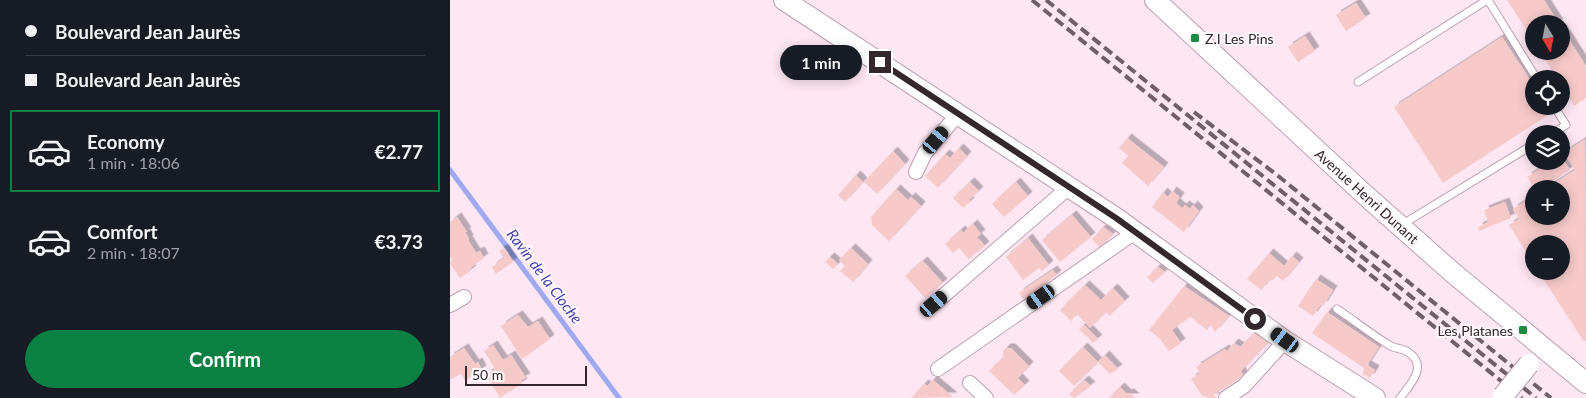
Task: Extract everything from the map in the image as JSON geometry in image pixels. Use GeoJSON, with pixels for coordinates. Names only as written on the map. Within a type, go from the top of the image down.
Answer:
{"type":"FeatureCollection","features":[{"type":"Feature","properties":{"kind":"street"},"geometry":{"type":"LineString","coordinates":[[784,0],[1135,232],[1365,395]]}},
{"type":"Feature","properties":{"kind":"street","name":"Avenue Henri Dunant"},"geometry":{"type":"LineString","coordinates":[[1155,0],[1285,122],[1400,226],[1452,272],[1586,383]]}},
{"type":"Feature","properties":{"kind":"street"},"geometry":{"type":"LineString","coordinates":[[916,172],[925,154],[958,114]]}},
{"type":"Feature","properties":{"kind":"street"},"geometry":{"type":"LineString","coordinates":[[934,304],[1068,188]]}},
{"type":"Feature","properties":{"kind":"street"},"geometry":{"type":"LineString","coordinates":[[938,369],[1135,232]]}},
{"type":"Feature","properties":{"kind":"street"},"geometry":{"type":"LineString","coordinates":[[450,305],[464,297]]}},
{"type":"Feature","properties":{"kind":"street"},"geometry":{"type":"LineString","coordinates":[[1226,398],[1244,386],[1285,340]]}},
{"type":"Feature","properties":{"kind":"street"},"geometry":{"type":"LineString","coordinates":[[1502,397],[1544,347]]}},
{"type":"Feature","properties":{"kind":"street"},"geometry":{"type":"LineString","coordinates":[[970,383],[986,398]]}},
{"type":"Feature","properties":{"kind":"lane"},"geometry":{"type":"LineString","coordinates":[[1358,82],[1487,0],[1531,70]]}},
{"type":"Feature","properties":{"kind":"lane"},"geometry":{"type":"LineString","coordinates":[[1560,115],[1566,124],[1564,125]]}},
{"type":"Feature","properties":{"kind":"lane"},"geometry":{"type":"LineString","coordinates":[[1400,226],[1525,150]]}},
{"type":"Feature","properties":{"kind":"lane"},"geometry":{"type":"LineString","coordinates":[[1337,309],[1391,346],[1411,354],[1417,364],[1418,371],[1413,382],[1400,398]]}},
{"type":"Feature","properties":{"kind":"building"},"geometry":{"type":"Polygon","coordinates":[[[1507,0],[1544,0],[1553,15],[1525,15],[1525,28],[1507,0]]]}},
{"type":"Feature","properties":{"kind":"building"},"geometry":{"type":"Polygon","coordinates":[[[1356,3],[1366,18],[1346,31],[1336,15],[1356,3]]]}},
{"type":"Feature","properties":{"kind":"building"},"geometry":{"type":"Polygon","coordinates":[[[1305,36],[1315,51],[1298,62],[1288,47],[1305,36]]]}},
{"type":"Feature","properties":{"kind":"building"},"geometry":{"type":"Polygon","coordinates":[[[1502,37],[1525,72],[1525,115],[1548,115],[1532,125],[1525,125],[1525,130],[1443,183],[1394,107],[1502,37]]]}},
{"type":"Feature","properties":{"kind":"building"},"geometry":{"type":"Polygon","coordinates":[[[1570,41],[1586,66],[1586,98],[1574,106],[1570,100],[1570,70],[1552,70],[1545,60],[1570,60],[1570,41]]]}},
{"type":"Feature","properties":{"kind":"building"},"geometry":{"type":"Polygon","coordinates":[[[1127,138],[1164,167],[1148,186],[1122,163],[1128,156],[1119,148],[1127,138]]]}},
{"type":"Feature","properties":{"kind":"building"},"geometry":{"type":"Polygon","coordinates":[[[1585,139],[1586,340],[1584,342],[1544,280],[1570,280],[1570,235],[1525,235],[1525,250],[1509,225],[1519,219],[1513,209],[1525,202],[1525,225],[1570,225],[1570,180],[1559,180],[1575,170],[1570,162],[1570,149],[1585,139]]]}},
{"type":"Feature","properties":{"kind":"building"},"geometry":{"type":"Polygon","coordinates":[[[959,148],[967,156],[938,188],[925,176],[945,154],[950,158],[959,148]]]}},
{"type":"Feature","properties":{"kind":"building"},"geometry":{"type":"Polygon","coordinates":[[[893,151],[905,164],[877,194],[864,182],[893,151]]]}},
{"type":"Feature","properties":{"kind":"building"},"geometry":{"type":"Polygon","coordinates":[[[1538,170],[1570,170],[1555,180],[1529,180],[1527,177],[1538,170]]]}},
{"type":"Feature","properties":{"kind":"building"},"geometry":{"type":"Polygon","coordinates":[[[856,175],[863,182],[845,202],[838,195],[856,175]]]}},
{"type":"Feature","properties":{"kind":"building"},"geometry":{"type":"Polygon","coordinates":[[[970,182],[979,191],[963,208],[953,198],[970,182]]]}},
{"type":"Feature","properties":{"kind":"building"},"geometry":{"type":"Polygon","coordinates":[[[1016,182],[1028,196],[1004,217],[992,204],[1016,182]]]}},
{"type":"Feature","properties":{"kind":"building"},"geometry":{"type":"Polygon","coordinates":[[[896,189],[908,200],[911,197],[921,206],[889,241],[872,225],[871,217],[896,189]]]}},
{"type":"Feature","properties":{"kind":"building"},"geometry":{"type":"Polygon","coordinates":[[[1172,191],[1180,197],[1176,203],[1182,208],[1185,205],[1190,209],[1193,205],[1199,211],[1184,232],[1152,207],[1163,192],[1168,197],[1172,191]]]}},
{"type":"Feature","properties":{"kind":"building"},"geometry":{"type":"Polygon","coordinates":[[[1505,202],[1511,218],[1479,231],[1478,227],[1488,222],[1484,210],[1505,202]]]}},
{"type":"Feature","properties":{"kind":"building"},"geometry":{"type":"Polygon","coordinates":[[[1072,215],[1091,237],[1060,262],[1042,240],[1072,215]]]}},
{"type":"Feature","properties":{"kind":"building"},"geometry":{"type":"Polygon","coordinates":[[[457,217],[467,232],[465,232],[468,240],[476,253],[480,251],[484,258],[470,268],[472,270],[460,278],[450,264],[452,259],[450,257],[450,222],[457,217]]]}},
{"type":"Feature","properties":{"kind":"building"},"geometry":{"type":"Polygon","coordinates":[[[973,224],[981,234],[977,237],[985,246],[969,259],[959,248],[953,253],[945,244],[961,230],[963,233],[973,224]]]}},
{"type":"Feature","properties":{"kind":"building"},"geometry":{"type":"Polygon","coordinates":[[[1103,227],[1113,234],[1100,248],[1092,239],[1103,227]]]}},
{"type":"Feature","properties":{"kind":"building"},"geometry":{"type":"Polygon","coordinates":[[[1028,238],[1049,265],[1042,271],[1039,268],[1023,280],[1006,257],[1028,238]]]}},
{"type":"Feature","properties":{"kind":"building"},"geometry":{"type":"Polygon","coordinates":[[[504,248],[513,262],[496,274],[492,267],[504,258],[499,251],[504,248]]]}},
{"type":"Feature","properties":{"kind":"building"},"geometry":{"type":"Polygon","coordinates":[[[851,248],[868,264],[853,282],[840,271],[845,266],[839,260],[851,248]]]}},
{"type":"Feature","properties":{"kind":"building"},"geometry":{"type":"Polygon","coordinates":[[[1269,253],[1284,266],[1292,256],[1299,262],[1283,281],[1277,276],[1272,281],[1270,279],[1261,290],[1247,279],[1269,253]]]}},
{"type":"Feature","properties":{"kind":"building"},"geometry":{"type":"Polygon","coordinates":[[[830,257],[838,264],[833,269],[825,262],[830,257]]]}},
{"type":"Feature","properties":{"kind":"building"},"geometry":{"type":"Polygon","coordinates":[[[923,261],[943,283],[925,298],[905,276],[923,261]]]}},
{"type":"Feature","properties":{"kind":"building"},"geometry":{"type":"Polygon","coordinates":[[[1158,267],[1165,272],[1153,283],[1147,277],[1158,267]]]}},
{"type":"Feature","properties":{"kind":"building"},"geometry":{"type":"Polygon","coordinates":[[[1053,270],[1057,275],[1024,300],[1019,293],[1053,270]]]}},
{"type":"Feature","properties":{"kind":"building"},"geometry":{"type":"Polygon","coordinates":[[[1316,279],[1333,290],[1323,306],[1321,304],[1313,316],[1298,306],[1316,279]]]}},
{"type":"Feature","properties":{"kind":"building"},"geometry":{"type":"Polygon","coordinates":[[[1085,285],[1101,300],[1113,288],[1125,301],[1109,316],[1106,312],[1090,328],[1077,314],[1071,321],[1060,310],[1085,285]]]}},
{"type":"Feature","properties":{"kind":"building"},"geometry":{"type":"Polygon","coordinates":[[[1184,286],[1229,316],[1215,332],[1211,325],[1207,330],[1190,317],[1172,330],[1181,343],[1169,351],[1160,339],[1149,330],[1184,286]]]}},
{"type":"Feature","properties":{"kind":"building"},"geometry":{"type":"Polygon","coordinates":[[[1327,312],[1379,347],[1367,365],[1375,370],[1370,378],[1363,374],[1364,368],[1312,333],[1327,312]]]}},
{"type":"Feature","properties":{"kind":"building"},"geometry":{"type":"Polygon","coordinates":[[[518,315],[528,327],[538,321],[550,339],[522,359],[501,326],[518,315]]]}},
{"type":"Feature","properties":{"kind":"building"},"geometry":{"type":"Polygon","coordinates":[[[1084,325],[1098,339],[1093,343],[1079,329],[1084,325]]]}},
{"type":"Feature","properties":{"kind":"building"},"geometry":{"type":"Polygon","coordinates":[[[1254,333],[1268,343],[1241,371],[1243,376],[1214,395],[1216,398],[1203,397],[1191,379],[1200,373],[1196,367],[1225,349],[1227,351],[1234,343],[1240,347],[1254,333]]]}},
{"type":"Feature","properties":{"kind":"building"},"geometry":{"type":"Polygon","coordinates":[[[493,345],[503,360],[511,355],[526,378],[521,380],[523,383],[500,398],[486,375],[495,369],[484,351],[493,345]]]}},
{"type":"Feature","properties":{"kind":"building"},"geometry":{"type":"Polygon","coordinates":[[[1083,347],[1098,362],[1074,386],[1059,371],[1083,347]]]}},
{"type":"Feature","properties":{"kind":"building"},"geometry":{"type":"Polygon","coordinates":[[[464,348],[475,364],[478,362],[482,370],[465,381],[461,374],[450,380],[450,357],[464,348]]]}},
{"type":"Feature","properties":{"kind":"building"},"geometry":{"type":"Polygon","coordinates":[[[1006,348],[1011,348],[1029,366],[1018,378],[1025,385],[1014,395],[989,371],[1003,358],[1003,351],[1006,348]]]}},
{"type":"Feature","properties":{"kind":"building"},"geometry":{"type":"Polygon","coordinates":[[[1105,355],[1118,369],[1110,374],[1098,362],[1105,355]]]}},
{"type":"Feature","properties":{"kind":"building"},"geometry":{"type":"Polygon","coordinates":[[[933,380],[953,397],[911,398],[924,384],[927,386],[933,380]]]}},
{"type":"Feature","properties":{"kind":"building"},"geometry":{"type":"Polygon","coordinates":[[[1084,380],[1091,386],[1074,398],[1069,394],[1084,380]]]}},
{"type":"Feature","properties":{"kind":"building"},"geometry":{"type":"Polygon","coordinates":[[[1120,387],[1127,394],[1130,393],[1135,398],[1109,398],[1120,387]]]}},
{"type":"Feature","properties":{"kind":"waterway","name":"Ravin de la Cloche"},"geometry":{"type":"LineString","coordinates":[[450,170],[619,398]]}},
{"type":"Feature","properties":{"kind":"railway"},"geometry":{"type":"LineString","coordinates":[[1032,0],[1522,398]]}},
{"type":"Feature","properties":{"kind":"railway"},"geometry":{"type":"LineString","coordinates":[[1046,0],[1536,398]]}},
{"type":"Feature","properties":{"kind":"railway"},"geometry":{"type":"LineString","coordinates":[[1194,112],[1277,175],[1551,398]]}},
{"type":"Feature","properties":{"kind":"place","name":"Z.I Les Pins"},"geometry":{"type":"Point","coordinates":[1195,38]}},
{"type":"Feature","properties":{"kind":"place","name":"Les Platanes"},"geometry":{"type":"Point","coordinates":[1523,330]}},
{"type":"Feature","properties":{"kind":"route"},"geometry":{"type":"LineString","coordinates":[[880,62],[1116,218],[1255,319]]}}]}
